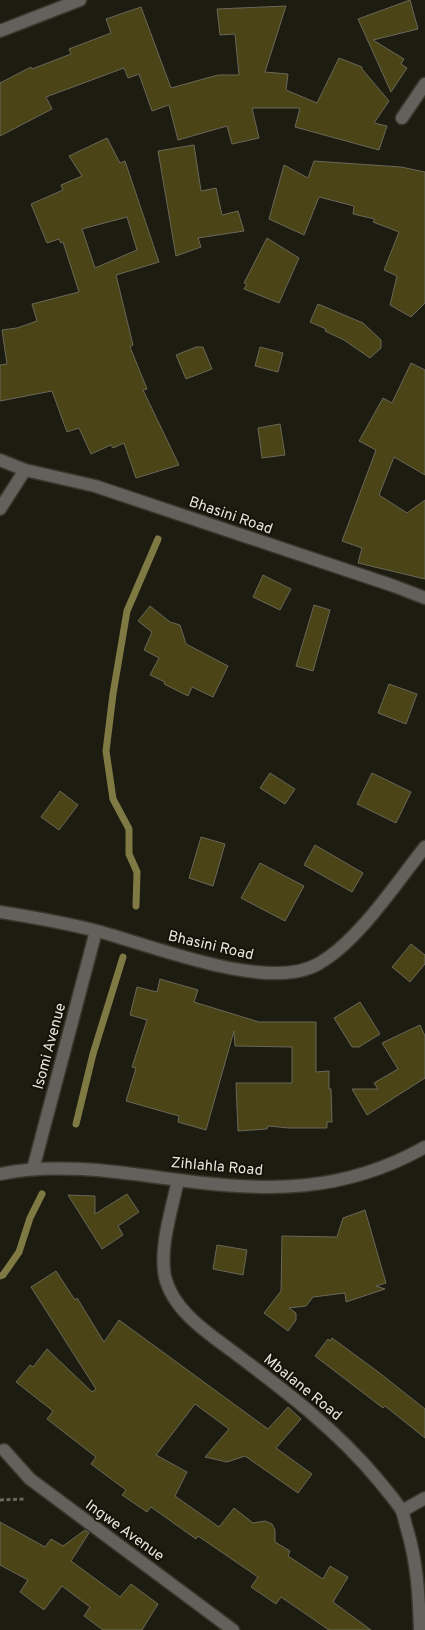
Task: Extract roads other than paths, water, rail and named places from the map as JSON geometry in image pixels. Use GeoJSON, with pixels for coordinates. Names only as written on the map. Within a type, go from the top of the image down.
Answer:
{"type":"FeatureCollection","features":[{"type":"Feature","properties":{"kind":"street"},"geometry":{"type":"LineString","coordinates":[[0,31],[80,0]]}},
{"type":"Feature","properties":{"kind":"street"},"geometry":{"type":"LineString","coordinates":[[402,118],[425,84]]}},
{"type":"Feature","properties":{"kind":"street","name":"Bhasini Road"},"geometry":{"type":"LineString","coordinates":[[0,460],[25,470],[94,486],[425,598]]}},
{"type":"Feature","properties":{"kind":"street"},"geometry":{"type":"LineString","coordinates":[[0,508],[25,470]]}},
{"type":"Feature","properties":{"kind":"street","name":"Bhasini Road"},"geometry":{"type":"LineString","coordinates":[[0,912],[96,931],[224,968],[253,972],[301,972],[318,965],[352,937],[425,847]]}},
{"type":"Feature","properties":{"kind":"street","name":"Isomi Avenue"},"geometry":{"type":"LineString","coordinates":[[33,1169],[96,931]]}},
{"type":"Feature","properties":{"kind":"street","name":"Zihlahla Road"},"geometry":{"type":"LineString","coordinates":[[0,1174],[33,1169],[121,1171],[232,1186],[294,1187],[332,1183],[372,1171],[406,1158],[425,1147]]}},
{"type":"Feature","properties":{"kind":"street","name":"Mbalane Road"},"geometry":{"type":"LineString","coordinates":[[178,1180],[164,1250],[164,1266],[166,1279],[181,1307],[193,1321],[270,1380],[333,1432],[368,1468],[402,1511],[414,1560],[419,1599],[420,1630]]}},
{"type":"Feature","properties":{"kind":"street","name":"Ingwe Avenue"},"geometry":{"type":"LineString","coordinates":[[4,1450],[30,1479],[233,1630]]}},
{"type":"Feature","properties":{"kind":"street"},"geometry":{"type":"LineString","coordinates":[[402,1511],[425,1498]]}},
{"type":"Feature","properties":{"kind":"waterway"},"geometry":{"type":"LineString","coordinates":[[136,906],[137,872],[129,854],[129,829],[113,799],[106,751],[113,694],[127,611],[158,539]]}},
{"type":"Feature","properties":{"kind":"waterway"},"geometry":{"type":"LineString","coordinates":[[76,1124],[93,1054],[123,957]]}},
{"type":"Feature","properties":{"kind":"waterway"},"geometry":{"type":"LineString","coordinates":[[0,1276],[3,1275],[19,1252],[30,1218],[42,1194]]}}]}
